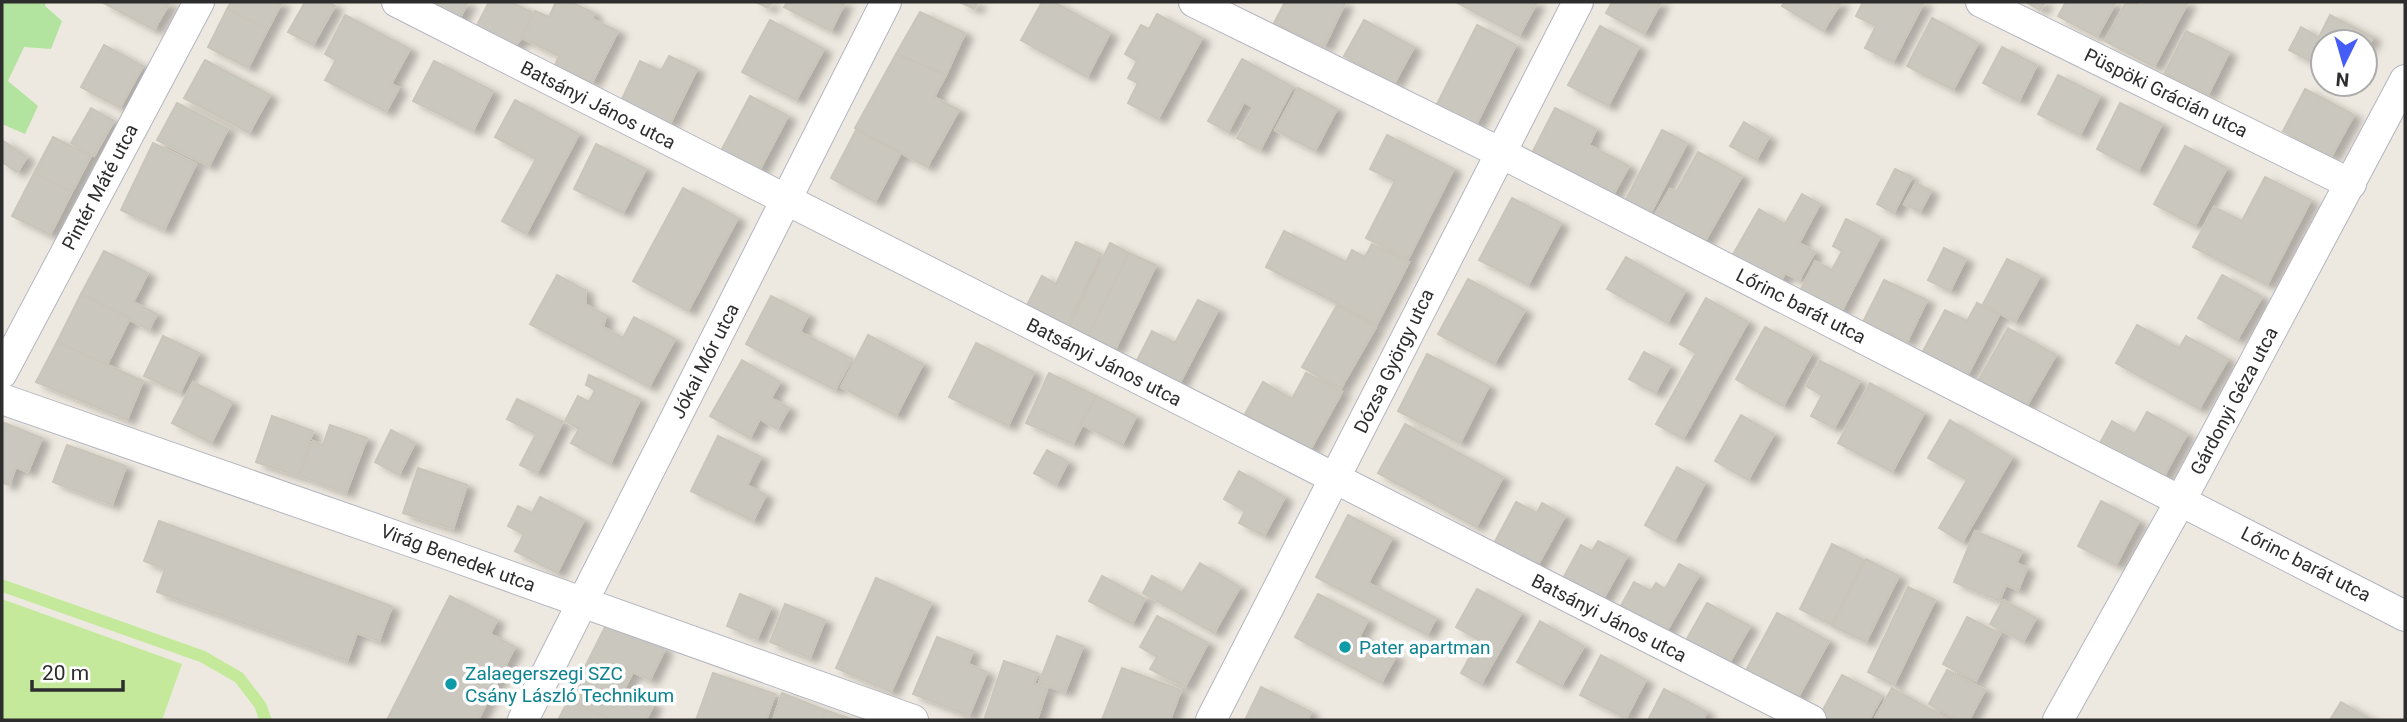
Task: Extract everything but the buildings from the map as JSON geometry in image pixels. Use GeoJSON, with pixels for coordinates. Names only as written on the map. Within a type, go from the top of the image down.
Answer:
{"type":"FeatureCollection","features":[{"type":"Feature","properties":{"kind":"street","name":"Pintér Máté utca"},"geometry":{"type":"LineString","coordinates":[[2,373],[199,2]]}},
{"type":"Feature","properties":{"kind":"street","name":"Batsányi János utca"},"geometry":{"type":"LineString","coordinates":[[397,2],[1811,720]]}},
{"type":"Feature","properties":{"kind":"street","name":"Jókai Mór utca"},"geometry":{"type":"LineString","coordinates":[[523,720],[886,2]]}},
{"type":"Feature","properties":{"kind":"street","name":"Lőrinc barát utca"},"geometry":{"type":"LineString","coordinates":[[1194,2],[1499,152],[2405,616]]}},
{"type":"Feature","properties":{"kind":"street","name":"Dózsa György utca"},"geometry":{"type":"LineString","coordinates":[[1211,720],[1578,2]]}},
{"type":"Feature","properties":{"kind":"street","name":"Püspöki Grácián utca"},"geometry":{"type":"LineString","coordinates":[[1981,2],[2351,184]]}},
{"type":"Feature","properties":{"kind":"street","name":"Gárdonyi Géza utca"},"geometry":{"type":"LineString","coordinates":[[2058,720],[2181,500],[2405,80]]}},
{"type":"Feature","properties":{"kind":"street","name":"Virág Benedek utca"},"geometry":{"type":"LineString","coordinates":[[2,400],[913,720]]}},
{"type":"Feature","properties":{"kind":"green space"},"geometry":{"type":"Polygon","coordinates":[[[2,2],[46,2],[45,6],[62,21],[51,49],[24,47],[8,81],[38,106],[25,134],[2,124],[2,2]]]}},
{"type":"Feature","properties":{"kind":"green space"},"geometry":{"type":"Polygon","coordinates":[[[2,579],[205,651],[243,673],[266,703],[272,720],[259,720],[255,708],[235,682],[200,662],[2,592],[2,579]]]}},
{"type":"Feature","properties":{"kind":"green space"},"geometry":{"type":"Polygon","coordinates":[[[2,599],[182,664],[162,720],[2,720],[2,599]]]}},
{"type":"Feature","properties":{"kind":"place","name":"Pater apartman"},"geometry":{"type":"Point","coordinates":[1345,647]}},
{"type":"Feature","properties":{"kind":"place","name":"Zalaegerszegi SZC Csány László Technikum"},"geometry":{"type":"Point","coordinates":[451,684]}}]}
